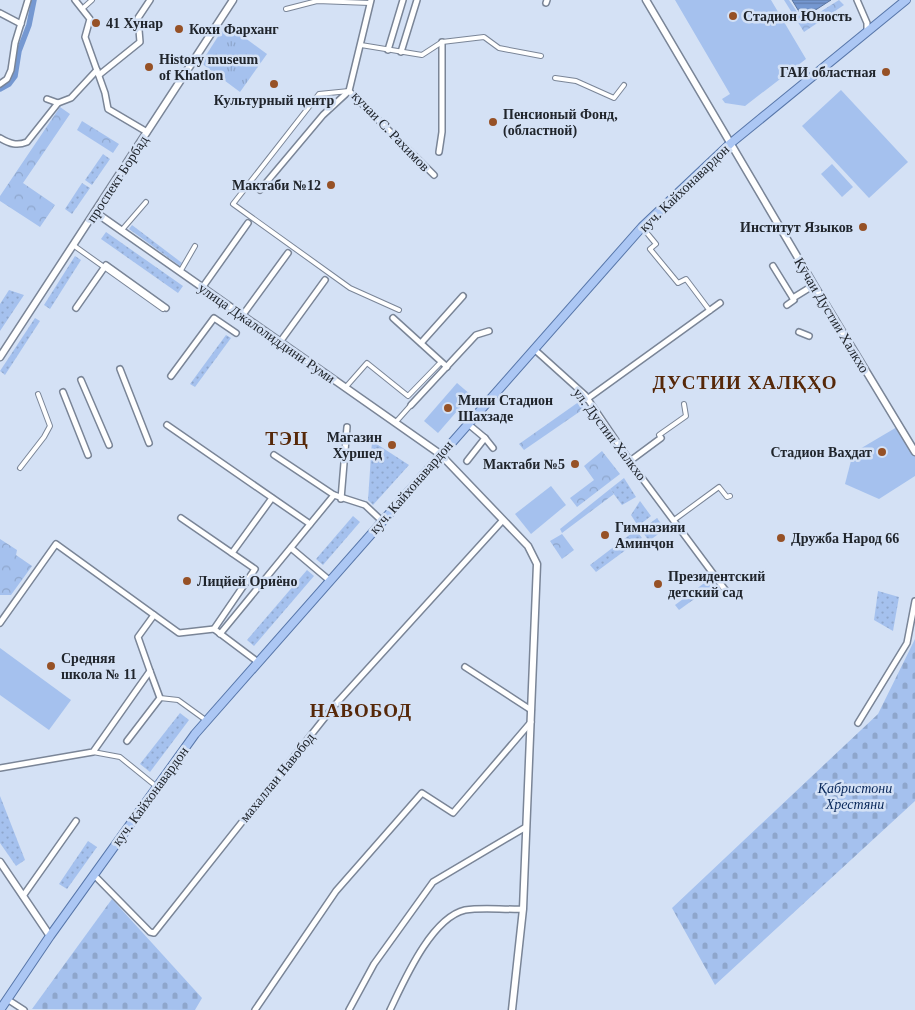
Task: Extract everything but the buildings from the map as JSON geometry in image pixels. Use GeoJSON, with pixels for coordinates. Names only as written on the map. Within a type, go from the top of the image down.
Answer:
{"type":"FeatureCollection","features":[{"type":"Feature","properties":{"kind":"main road","name":"куч. Кайхонавардон"},"geometry":{"type":"LineString","coordinates":[[1,1008],[50,936],[206,721],[642,227],[731,143],[906,0]]}},
{"type":"Feature","properties":{"kind":"street"},"geometry":{"type":"LineString","coordinates":[[0,84],[7,79],[11,70],[15,43],[28,0]]}},
{"type":"Feature","properties":{"kind":"street"},"geometry":{"type":"LineString","coordinates":[[75,0],[90,20],[85,37],[98,73],[108,110],[147,132]]}},
{"type":"Feature","properties":{"kind":"street"},"geometry":{"type":"LineString","coordinates":[[82,9],[92,0]]}},
{"type":"Feature","properties":{"kind":"street"},"geometry":{"type":"LineString","coordinates":[[0,138],[11,144],[21,145],[28,142],[58,103],[71,98],[98,73],[140,42],[138,18],[150,0]]}},
{"type":"Feature","properties":{"kind":"street","name":"проспект Борбад"},"geometry":{"type":"LineString","coordinates":[[0,357],[234,0]]}},
{"type":"Feature","properties":{"kind":"street"},"geometry":{"type":"LineString","coordinates":[[388,50],[403,0]]}},
{"type":"Feature","properties":{"kind":"street"},"geometry":{"type":"LineString","coordinates":[[401,52],[417,0]]}},
{"type":"Feature","properties":{"kind":"street","name":"Кӯчаи Дустии Халкхо"},"geometry":{"type":"LineString","coordinates":[[646,0],[914,450]]}},
{"type":"Feature","properties":{"kind":"street"},"geometry":{"type":"LineString","coordinates":[[857,0],[867,24],[867,32]]}},
{"type":"Feature","properties":{"kind":"street"},"geometry":{"type":"LineString","coordinates":[[286,9],[317,1],[370,2]]}},
{"type":"Feature","properties":{"kind":"street","name":"кучаи С. Рахимов"},"geometry":{"type":"LineString","coordinates":[[370,2],[349,91],[434,175]]}},
{"type":"Feature","properties":{"kind":"street"},"geometry":{"type":"LineString","coordinates":[[0,13],[22,24]]}},
{"type":"Feature","properties":{"kind":"street"},"geometry":{"type":"LineString","coordinates":[[361,45],[422,55],[442,42],[484,37],[499,48],[541,56]]}},
{"type":"Feature","properties":{"kind":"street"},"geometry":{"type":"LineString","coordinates":[[440,152],[442,132],[442,42]]}},
{"type":"Feature","properties":{"kind":"street"},"geometry":{"type":"LineString","coordinates":[[555,78],[576,81],[614,98],[624,85]]}},
{"type":"Feature","properties":{"kind":"street"},"geometry":{"type":"LineString","coordinates":[[260,190],[323,116],[349,91]]}},
{"type":"Feature","properties":{"kind":"street"},"geometry":{"type":"LineString","coordinates":[[349,91],[319,94],[233,204],[350,288],[399,310]]}},
{"type":"Feature","properties":{"kind":"street"},"geometry":{"type":"LineString","coordinates":[[47,98],[58,103]]}},
{"type":"Feature","properties":{"kind":"street"},"geometry":{"type":"LineString","coordinates":[[121,231],[146,202]]}},
{"type":"Feature","properties":{"kind":"street","name":"улица Джалолиддини Руми"},"geometry":{"type":"LineString","coordinates":[[95,212],[440,454],[528,546],[538,564],[523,909],[512,1010]]}},
{"type":"Feature","properties":{"kind":"street"},"geometry":{"type":"LineString","coordinates":[[202,288],[248,223]]}},
{"type":"Feature","properties":{"kind":"street"},"geometry":{"type":"LineString","coordinates":[[642,227],[656,244],[650,249],[678,283],[686,279],[710,311]]}},
{"type":"Feature","properties":{"kind":"street"},"geometry":{"type":"LineString","coordinates":[[73,245],[104,268],[106,266],[164,308]]}},
{"type":"Feature","properties":{"kind":"street"},"geometry":{"type":"LineString","coordinates":[[180,272],[195,246]]}},
{"type":"Feature","properties":{"kind":"street"},"geometry":{"type":"LineString","coordinates":[[242,316],[288,253]]}},
{"type":"Feature","properties":{"kind":"street"},"geometry":{"type":"LineString","coordinates":[[773,266],[793,298]]}},
{"type":"Feature","properties":{"kind":"street"},"geometry":{"type":"LineString","coordinates":[[76,308],[104,268]]}},
{"type":"Feature","properties":{"kind":"street"},"geometry":{"type":"LineString","coordinates":[[280,342],[325,280]]}},
{"type":"Feature","properties":{"kind":"street"},"geometry":{"type":"LineString","coordinates":[[787,305],[794,300],[793,298],[814,285]]}},
{"type":"Feature","properties":{"kind":"street"},"geometry":{"type":"LineString","coordinates":[[421,343],[463,296]]}},
{"type":"Feature","properties":{"kind":"street"},"geometry":{"type":"LineString","coordinates":[[587,399],[720,303]]}},
{"type":"Feature","properties":{"kind":"street"},"geometry":{"type":"LineString","coordinates":[[171,376],[214,318],[236,333]]}},
{"type":"Feature","properties":{"kind":"street"},"geometry":{"type":"LineString","coordinates":[[393,318],[447,367]]}},
{"type":"Feature","properties":{"kind":"street"},"geometry":{"type":"LineString","coordinates":[[395,423],[476,335],[489,331]]}},
{"type":"Feature","properties":{"kind":"street"},"geometry":{"type":"LineString","coordinates":[[798,332],[809,336]]}},
{"type":"Feature","properties":{"kind":"street","name":"ул. Дустии Халкхо"},"geometry":{"type":"LineString","coordinates":[[534,348],[587,399],[630,462],[726,591]]}},
{"type":"Feature","properties":{"kind":"street"},"geometry":{"type":"LineString","coordinates":[[345,388],[367,363],[408,396],[441,362]]}},
{"type":"Feature","properties":{"kind":"street"},"geometry":{"type":"LineString","coordinates":[[120,369],[149,443]]}},
{"type":"Feature","properties":{"kind":"street"},"geometry":{"type":"LineString","coordinates":[[81,380],[109,445]]}},
{"type":"Feature","properties":{"kind":"street"},"geometry":{"type":"LineString","coordinates":[[62,392],[88,455]]}},
{"type":"Feature","properties":{"kind":"street"},"geometry":{"type":"LineString","coordinates":[[20,468],[44,437],[50,426],[38,394]]}},
{"type":"Feature","properties":{"kind":"street"},"geometry":{"type":"LineString","coordinates":[[630,462],[686,416],[684,404]]}},
{"type":"Feature","properties":{"kind":"street"},"geometry":{"type":"LineString","coordinates":[[468,423],[493,448]]}},
{"type":"Feature","properties":{"kind":"street"},"geometry":{"type":"LineString","coordinates":[[167,425],[310,524]]}},
{"type":"Feature","properties":{"kind":"street"},"geometry":{"type":"LineString","coordinates":[[341,499],[347,428]]}},
{"type":"Feature","properties":{"kind":"street"},"geometry":{"type":"LineString","coordinates":[[467,461],[485,438]]}},
{"type":"Feature","properties":{"kind":"street"},"geometry":{"type":"LineString","coordinates":[[274,455],[334,496],[365,505],[382,521]]}},
{"type":"Feature","properties":{"kind":"street"},"geometry":{"type":"LineString","coordinates":[[674,520],[719,487],[727,497],[730,496]]}},
{"type":"Feature","properties":{"kind":"street"},"geometry":{"type":"LineString","coordinates":[[220,634],[334,496]]}},
{"type":"Feature","properties":{"kind":"street"},"geometry":{"type":"LineString","coordinates":[[232,553],[272,498]]}},
{"type":"Feature","properties":{"kind":"street"},"geometry":{"type":"LineString","coordinates":[[181,518],[255,569],[214,629]]}},
{"type":"Feature","properties":{"kind":"street","name":"махаллаи Навобод"},"geometry":{"type":"LineString","coordinates":[[94,875],[150,932],[154,932],[334,706],[503,520]]}},
{"type":"Feature","properties":{"kind":"street"},"geometry":{"type":"LineString","coordinates":[[0,624],[56,544],[179,633],[214,629],[258,662]]}},
{"type":"Feature","properties":{"kind":"street"},"geometry":{"type":"LineString","coordinates":[[291,548],[330,580]]}},
{"type":"Feature","properties":{"kind":"street"},"geometry":{"type":"LineString","coordinates":[[858,723],[907,643],[915,601]]}},
{"type":"Feature","properties":{"kind":"street"},"geometry":{"type":"LineString","coordinates":[[154,615],[138,637],[160,698]]}},
{"type":"Feature","properties":{"kind":"street"},"geometry":{"type":"LineString","coordinates":[[464,667],[531,710]]}},
{"type":"Feature","properties":{"kind":"street"},"geometry":{"type":"LineString","coordinates":[[93,752],[150,671]]}},
{"type":"Feature","properties":{"kind":"street"},"geometry":{"type":"LineString","coordinates":[[160,698],[178,700],[206,721]]}},
{"type":"Feature","properties":{"kind":"street"},"geometry":{"type":"LineString","coordinates":[[127,741],[160,698]]}},
{"type":"Feature","properties":{"kind":"street"},"geometry":{"type":"LineString","coordinates":[[255,1010],[336,891],[422,792],[453,813],[531,721]]}},
{"type":"Feature","properties":{"kind":"street"},"geometry":{"type":"LineString","coordinates":[[0,768],[93,752],[120,757],[157,787]]}},
{"type":"Feature","properties":{"kind":"street"},"geometry":{"type":"LineString","coordinates":[[23,896],[76,821]]}},
{"type":"Feature","properties":{"kind":"street"},"geometry":{"type":"LineString","coordinates":[[349,1010],[374,964],[433,882],[526,828]]}},
{"type":"Feature","properties":{"kind":"street"},"geometry":{"type":"LineString","coordinates":[[0,862],[50,936]]}},
{"type":"Feature","properties":{"kind":"street"},"geometry":{"type":"LineString","coordinates":[[390,1010],[418,956],[440,925],[453,914],[465,910],[523,909]]}},
{"type":"Feature","properties":{"kind":"street"},"geometry":{"type":"LineString","coordinates":[[7,1000],[24,1010]]}},
{"type":"Feature","properties":{"kind":"green space"},"geometry":{"type":"Polygon","coordinates":[[[675,0],[771,0],[806,59],[745,106],[725,103],[722,99],[730,94],[675,0]]]}},
{"type":"Feature","properties":{"kind":"green space"},"geometry":{"type":"Polygon","coordinates":[[[784,0],[789,0],[804,22],[839,0],[844,5],[804,32],[784,0]]]}},
{"type":"Feature","properties":{"kind":"green space"},"geometry":{"type":"Polygon","coordinates":[[[226,24],[267,54],[240,92],[201,63],[226,24]]]}},
{"type":"Feature","properties":{"kind":"green space"},"geometry":{"type":"Polygon","coordinates":[[[841,90],[908,162],[869,198],[802,126],[841,90]]]}},
{"type":"Feature","properties":{"kind":"green space"},"geometry":{"type":"Polygon","coordinates":[[[60,107],[70,114],[23,183],[55,205],[40,227],[0,201],[0,196],[60,107]]]}},
{"type":"Feature","properties":{"kind":"green space"},"geometry":{"type":"Polygon","coordinates":[[[82,121],[119,144],[113,153],[77,130],[82,121]]]}},
{"type":"Feature","properties":{"kind":"green space"},"geometry":{"type":"Polygon","coordinates":[[[103,154],[110,159],[92,185],[85,180],[103,154]]]}},
{"type":"Feature","properties":{"kind":"green space"},"geometry":{"type":"Polygon","coordinates":[[[832,164],[853,187],[842,197],[821,174],[832,164]]]}},
{"type":"Feature","properties":{"kind":"green space"},"geometry":{"type":"Polygon","coordinates":[[[82,183],[90,188],[72,214],[65,209],[82,183]]]}},
{"type":"Feature","properties":{"kind":"green space"},"geometry":{"type":"Polygon","coordinates":[[[132,225],[182,263],[180,266],[129,229],[132,225]]]}},
{"type":"Feature","properties":{"kind":"green space"},"geometry":{"type":"Polygon","coordinates":[[[106,232],[183,286],[178,293],[101,239],[106,232]]]}},
{"type":"Feature","properties":{"kind":"green space"},"geometry":{"type":"Polygon","coordinates":[[[75,256],[81,260],[50,309],[44,305],[75,256]]]}},
{"type":"Feature","properties":{"kind":"green space"},"geometry":{"type":"Polygon","coordinates":[[[9,290],[24,295],[0,331],[0,304],[9,290]]]}},
{"type":"Feature","properties":{"kind":"green space"},"geometry":{"type":"Polygon","coordinates":[[[35,318],[40,321],[5,375],[0,371],[35,318]]]}},
{"type":"Feature","properties":{"kind":"green space"},"geometry":{"type":"Polygon","coordinates":[[[226,335],[231,338],[195,387],[190,384],[226,335]]]}},
{"type":"Feature","properties":{"kind":"green space","name":"Мини Стадион Шахзаде"},"geometry":{"type":"Polygon","coordinates":[[[457,383],[471,395],[438,433],[424,421],[457,383]]]}},
{"type":"Feature","properties":{"kind":"green space"},"geometry":{"type":"Polygon","coordinates":[[[580,401],[585,408],[524,450],[519,444],[580,401]]]}},
{"type":"Feature","properties":{"kind":"green space"},"geometry":{"type":"Polygon","coordinates":[[[897,427],[915,456],[915,476],[879,499],[845,484],[853,453],[897,427]]]}},
{"type":"Feature","properties":{"kind":"green space"},"geometry":{"type":"Polygon","coordinates":[[[372,441],[409,465],[373,505],[368,500],[372,441]]]}},
{"type":"Feature","properties":{"kind":"green space"},"geometry":{"type":"Polygon","coordinates":[[[602,451],[620,474],[577,507],[570,498],[594,480],[584,466],[602,451]]]}},
{"type":"Feature","properties":{"kind":"green space"},"geometry":{"type":"Polygon","coordinates":[[[624,478],[636,497],[622,505],[610,489],[624,478]]]}},
{"type":"Feature","properties":{"kind":"green space"},"geometry":{"type":"Polygon","coordinates":[[[551,486],[566,505],[531,534],[515,514],[551,486]]]}},
{"type":"Feature","properties":{"kind":"green space"},"geometry":{"type":"Polygon","coordinates":[[[610,489],[614,494],[562,533],[560,529],[610,489]]]}},
{"type":"Feature","properties":{"kind":"green space"},"geometry":{"type":"Polygon","coordinates":[[[640,501],[651,516],[638,526],[631,515],[640,501]]]}},
{"type":"Feature","properties":{"kind":"green space"},"geometry":{"type":"Polygon","coordinates":[[[353,516],[360,522],[323,565],[316,559],[353,516]]]}},
{"type":"Feature","properties":{"kind":"green space"},"geometry":{"type":"Polygon","coordinates":[[[657,518],[665,529],[649,541],[641,530],[657,518]]]}},
{"type":"Feature","properties":{"kind":"green space"},"geometry":{"type":"Polygon","coordinates":[[[636,530],[642,538],[596,572],[590,565],[636,530]]]}},
{"type":"Feature","properties":{"kind":"green space"},"geometry":{"type":"Polygon","coordinates":[[[562,534],[574,550],[562,559],[550,541],[562,534]]]}},
{"type":"Feature","properties":{"kind":"green space"},"geometry":{"type":"Polygon","coordinates":[[[0,539],[17,550],[16,555],[32,566],[11,595],[0,595],[0,539]]]}},
{"type":"Feature","properties":{"kind":"green space"},"geometry":{"type":"Polygon","coordinates":[[[307,570],[314,576],[254,646],[247,640],[307,570]]]}},
{"type":"Feature","properties":{"kind":"green space"},"geometry":{"type":"Polygon","coordinates":[[[707,581],[711,587],[679,610],[675,605],[707,581]]]}},
{"type":"Feature","properties":{"kind":"green space"},"geometry":{"type":"Polygon","coordinates":[[[878,591],[899,597],[893,631],[874,620],[878,591]]]}},
{"type":"Feature","properties":{"kind":"green space","name":"Қабристони Хрестяни"},"geometry":{"type":"Polygon","coordinates":[[[915,639],[915,801],[715,985],[672,908],[878,714],[915,639]]]}},
{"type":"Feature","properties":{"kind":"green space"},"geometry":{"type":"Polygon","coordinates":[[[0,648],[71,700],[49,730],[0,695],[0,648]]]}},
{"type":"Feature","properties":{"kind":"green space"},"geometry":{"type":"Polygon","coordinates":[[[180,713],[189,720],[150,772],[140,764],[180,713]]]}},
{"type":"Feature","properties":{"kind":"green space"},"geometry":{"type":"Polygon","coordinates":[[[0,796],[25,860],[16,866],[0,843],[0,796]]]}},
{"type":"Feature","properties":{"kind":"green space"},"geometry":{"type":"Polygon","coordinates":[[[88,841],[97,847],[67,889],[59,884],[88,841]]]}},
{"type":"Feature","properties":{"kind":"green space"},"geometry":{"type":"Polygon","coordinates":[[[112,899],[202,998],[195,1010],[32,1009],[112,899]]]}},
{"type":"Feature","properties":{"kind":"shaded area"},"geometry":{"type":"Polygon","coordinates":[[[792,0],[831,0],[803,18],[792,0]]]}},
{"type":"Feature","properties":{"kind":"waterway"},"geometry":{"type":"LineString","coordinates":[[0,89],[9,84],[15,76],[19,51],[29,25],[34,0]]}},
{"type":"Feature","properties":{"kind":"place","name":"Стадион Юность"},"geometry":{"type":"Point","coordinates":[733,16]}},
{"type":"Feature","properties":{"kind":"place","name":"41 Хунар"},"geometry":{"type":"Point","coordinates":[96,23]}},
{"type":"Feature","properties":{"kind":"place","name":"Кохи Фарханг"},"geometry":{"type":"Point","coordinates":[179,29]}},
{"type":"Feature","properties":{"kind":"place","name":"History museum of Khatlon"},"geometry":{"type":"Point","coordinates":[149,67]}},
{"type":"Feature","properties":{"kind":"place","name":"ГАИ областная"},"geometry":{"type":"Point","coordinates":[886,72]}},
{"type":"Feature","properties":{"kind":"place","name":"Культурный центр"},"geometry":{"type":"Point","coordinates":[274,84]}},
{"type":"Feature","properties":{"kind":"place","name":"Пенсионый Фонд, (областной)"},"geometry":{"type":"Point","coordinates":[493,122]}},
{"type":"Feature","properties":{"kind":"place","name":"Мактаби №12"},"geometry":{"type":"Point","coordinates":[331,185]}},
{"type":"Feature","properties":{"kind":"place","name":"Институт Языков"},"geometry":{"type":"Point","coordinates":[863,227]}},
{"type":"Feature","properties":{"kind":"place","name":"Мини Стадион Шахзаде"},"geometry":{"type":"Point","coordinates":[448,408]}},
{"type":"Feature","properties":{"kind":"place","name":"Магазин Хуршед"},"geometry":{"type":"Point","coordinates":[392,445]}},
{"type":"Feature","properties":{"kind":"place","name":"Стадион Ваҳдат"},"geometry":{"type":"Point","coordinates":[882,452]}},
{"type":"Feature","properties":{"kind":"place","name":"Мактаби №5"},"geometry":{"type":"Point","coordinates":[575,464]}},
{"type":"Feature","properties":{"kind":"place","name":"Гимназияи Аминҷон"},"geometry":{"type":"Point","coordinates":[605,535]}},
{"type":"Feature","properties":{"kind":"place","name":"Дружба Народ 66"},"geometry":{"type":"Point","coordinates":[781,538]}},
{"type":"Feature","properties":{"kind":"place","name":"Лицйей Ориёно"},"geometry":{"type":"Point","coordinates":[187,581]}},
{"type":"Feature","properties":{"kind":"place","name":"Президентский детский сад"},"geometry":{"type":"Point","coordinates":[658,584]}},
{"type":"Feature","properties":{"kind":"place","name":"Средняя школа № 11"},"geometry":{"type":"Point","coordinates":[51,666]}},
{"type":"Feature","properties":{"kind":"district","name":"ДУСТИИ ХАЛҚҲО"},"geometry":{"type":"Point","coordinates":[745,382]}},
{"type":"Feature","properties":{"kind":"district","name":"ТЭЦ"},"geometry":{"type":"Point","coordinates":[287,438]}},
{"type":"Feature","properties":{"kind":"district","name":"НАВОБОД"},"geometry":{"type":"Point","coordinates":[361,710]}}]}
